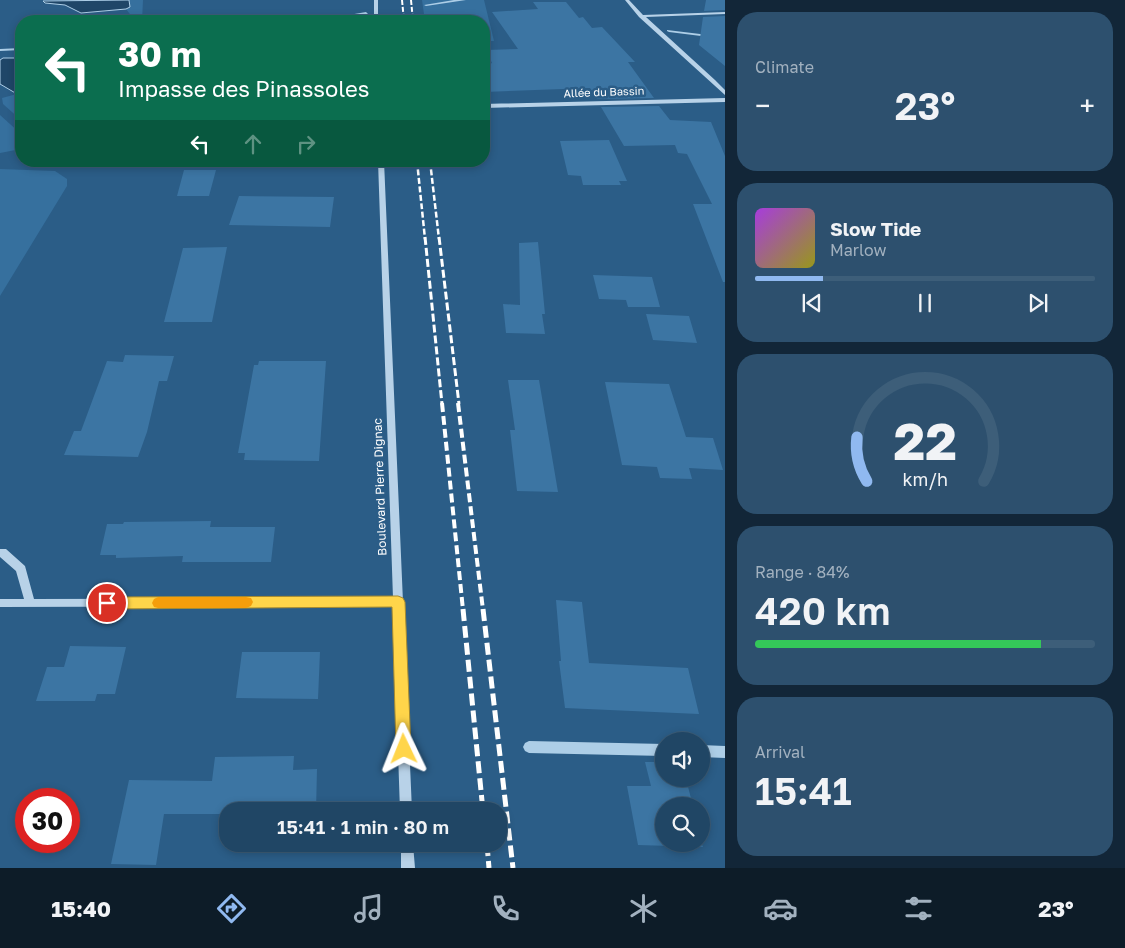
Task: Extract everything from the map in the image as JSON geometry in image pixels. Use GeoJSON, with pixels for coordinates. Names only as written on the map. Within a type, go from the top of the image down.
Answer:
{"type":"FeatureCollection","features":[{"type":"Feature","properties":{"kind":"street"},"geometry":{"type":"LineString","coordinates":[[376,0],[376,15]]}},
{"type":"Feature","properties":{"kind":"street"},"geometry":{"type":"LineString","coordinates":[[627,0],[641,16],[725,93]]}},
{"type":"Feature","properties":{"kind":"street"},"geometry":{"type":"LineString","coordinates":[[641,16],[725,13]]}},
{"type":"Feature","properties":{"kind":"street","name":"Allée du Bassin"},"geometry":{"type":"LineString","coordinates":[[490,106],[725,100]]}},
{"type":"Feature","properties":{"kind":"street","name":"Boulevard Pierre Dignac"},"geometry":{"type":"LineString","coordinates":[[382,167],[406,802]]}},
{"type":"Feature","properties":{"kind":"street"},"geometry":{"type":"LineString","coordinates":[[0,553],[2,552],[21,569],[30,604]]}},
{"type":"Feature","properties":{"kind":"street"},"geometry":{"type":"LineString","coordinates":[[0,603],[398,602]]}},
{"type":"Feature","properties":{"kind":"street"},"geometry":{"type":"LineString","coordinates":[[407,852],[408,868]]}},
{"type":"Feature","properties":{"kind":"shaded area"},"geometry":{"type":"Polygon","coordinates":[[[129,0],[143,0],[142,15],[131,15],[126,9],[130,7],[129,0]]]}},
{"type":"Feature","properties":{"kind":"shaded area"},"geometry":{"type":"Polygon","coordinates":[[[129,0],[130,7],[126,9],[81,13],[65,5],[45,3],[43,1],[129,0]]]}},
{"type":"Feature","properties":{"kind":"shaded area"},"geometry":{"type":"Polygon","coordinates":[[[422,0],[484,0],[488,15],[424,15],[422,0]]]}},
{"type":"Feature","properties":{"kind":"shaded area"},"geometry":{"type":"Polygon","coordinates":[[[490,25],[494,41],[490,41],[490,25]]]}},
{"type":"Feature","properties":{"kind":"shaded area"},"geometry":{"type":"Polygon","coordinates":[[[3,58],[15,58],[15,93],[0,84],[0,60],[3,58]]]}},
{"type":"Feature","properties":{"kind":"shaded area"},"geometry":{"type":"Polygon","coordinates":[[[15,95],[15,115],[3,104],[2,98],[15,95]]]}},
{"type":"Feature","properties":{"kind":"shaded area"},"geometry":{"type":"Polygon","coordinates":[[[0,115],[15,129],[15,150],[0,153],[0,115]]]}},
{"type":"Feature","properties":{"kind":"shaded area"},"geometry":{"type":"Polygon","coordinates":[[[0,169],[55,171],[67,179],[67,186],[0,296],[0,169]]]}},
{"type":"Feature","properties":{"kind":"building"},"geometry":{"type":"Polygon","coordinates":[[[706,0],[725,0],[725,10],[704,11],[706,0]]]}},
{"type":"Feature","properties":{"kind":"building"},"geometry":{"type":"Polygon","coordinates":[[[533,2],[566,2],[579,18],[583,17],[592,28],[602,27],[635,62],[628,62],[654,98],[597,99],[590,88],[490,92],[490,64],[492,63],[490,50],[518,49],[492,12],[538,9],[533,2]]]}},
{"type":"Feature","properties":{"kind":"building"},"geometry":{"type":"Polygon","coordinates":[[[725,16],[725,66],[699,45],[703,17],[725,16]]]}},
{"type":"Feature","properties":{"kind":"building"},"geometry":{"type":"Polygon","coordinates":[[[659,106],[670,120],[711,122],[725,156],[725,282],[723,282],[693,204],[712,204],[687,154],[678,153],[675,145],[624,146],[601,107],[659,106]]]}},
{"type":"Feature","properties":{"kind":"building"},"geometry":{"type":"Polygon","coordinates":[[[609,140],[627,181],[619,181],[621,185],[583,185],[581,176],[568,175],[560,141],[609,140]]]}},
{"type":"Feature","properties":{"kind":"building"},"geometry":{"type":"Polygon","coordinates":[[[184,170],[216,170],[209,196],[177,196],[184,170]]]}},
{"type":"Feature","properties":{"kind":"building"},"geometry":{"type":"Polygon","coordinates":[[[239,196],[334,197],[330,227],[229,225],[239,196]]]}},
{"type":"Feature","properties":{"kind":"building"},"geometry":{"type":"Polygon","coordinates":[[[538,242],[545,314],[542,314],[545,334],[506,333],[503,304],[520,305],[519,243],[538,242]]]}},
{"type":"Feature","properties":{"kind":"building"},"geometry":{"type":"Polygon","coordinates":[[[227,247],[212,322],[164,322],[183,248],[227,247]]]}},
{"type":"Feature","properties":{"kind":"building"},"geometry":{"type":"Polygon","coordinates":[[[593,275],[652,277],[660,307],[628,307],[626,300],[599,299],[593,275]]]}},
{"type":"Feature","properties":{"kind":"building"},"geometry":{"type":"Polygon","coordinates":[[[646,314],[689,316],[697,343],[653,340],[646,314]]]}},
{"type":"Feature","properties":{"kind":"building"},"geometry":{"type":"Polygon","coordinates":[[[125,355],[174,356],[167,381],[159,381],[147,432],[138,457],[64,455],[74,431],[81,431],[107,361],[123,362],[125,355]]]}},
{"type":"Feature","properties":{"kind":"building"},"geometry":{"type":"Polygon","coordinates":[[[259,361],[326,361],[319,461],[244,460],[245,453],[238,453],[254,365],[258,365],[259,361]]]}},
{"type":"Feature","properties":{"kind":"building"},"geometry":{"type":"Polygon","coordinates":[[[508,380],[539,380],[558,492],[517,491],[510,430],[515,430],[508,380]]]}},
{"type":"Feature","properties":{"kind":"building"},"geometry":{"type":"Polygon","coordinates":[[[605,382],[669,384],[686,437],[713,438],[723,470],[689,468],[692,479],[660,478],[657,467],[622,465],[605,382]]]}},
{"type":"Feature","properties":{"kind":"building"},"geometry":{"type":"Polygon","coordinates":[[[211,521],[210,527],[275,527],[271,562],[182,562],[183,556],[116,558],[116,555],[100,555],[107,524],[123,524],[124,522],[211,521]]]}},
{"type":"Feature","properties":{"kind":"building"},"geometry":{"type":"Polygon","coordinates":[[[556,600],[582,602],[589,663],[688,668],[699,714],[565,708],[559,661],[561,661],[556,600]]]}},
{"type":"Feature","properties":{"kind":"building"},"geometry":{"type":"Polygon","coordinates":[[[70,646],[126,647],[115,694],[97,694],[95,701],[36,701],[47,667],[64,667],[70,646]]]}},
{"type":"Feature","properties":{"kind":"building"},"geometry":{"type":"Polygon","coordinates":[[[242,652],[320,652],[318,699],[236,698],[242,652]]]}},
{"type":"Feature","properties":{"kind":"building"},"geometry":{"type":"Polygon","coordinates":[[[294,756],[293,770],[317,769],[316,802],[219,802],[219,814],[164,814],[156,865],[111,864],[129,780],[212,781],[215,757],[294,756]]]}},
{"type":"Feature","properties":{"kind":"building"},"geometry":{"type":"Polygon","coordinates":[[[645,762],[655,762],[655,787],[688,787],[691,797],[655,797],[655,846],[638,845],[627,786],[651,786],[645,762]]]}},
{"type":"Feature","properties":{"kind":"waterway"},"geometry":{"type":"LineString","coordinates":[[426,5],[464,0]]}},
{"type":"Feature","properties":{"kind":"waterway"},"geometry":{"type":"LineString","coordinates":[[354,15],[366,13]]}},
{"type":"Feature","properties":{"kind":"waterway"},"geometry":{"type":"LineString","coordinates":[[669,31],[725,38]]}},
{"type":"Feature","properties":{"kind":"waterway"},"geometry":{"type":"LineString","coordinates":[[0,50],[15,49]]}},
{"type":"Feature","properties":{"kind":"waterway"},"geometry":{"type":"LineString","coordinates":[[529,747],[655,750]]}},
{"type":"Feature","properties":{"kind":"waterway"},"geometry":{"type":"LineString","coordinates":[[710,751],[725,752]]}},
{"type":"Feature","properties":{"kind":"railway"},"geometry":{"type":"LineString","coordinates":[[402,0],[403,15]]}},
{"type":"Feature","properties":{"kind":"railway"},"geometry":{"type":"LineString","coordinates":[[411,0],[412,15]]}},
{"type":"Feature","properties":{"kind":"railway"},"geometry":{"type":"LineString","coordinates":[[418,167],[425,239]]}},
{"type":"Feature","properties":{"kind":"railway"},"geometry":{"type":"LineString","coordinates":[[431,167],[439,239]]}},
{"type":"Feature","properties":{"kind":"railway"},"geometry":{"type":"LineString","coordinates":[[425,237],[442,404]]}},
{"type":"Feature","properties":{"kind":"railway"},"geometry":{"type":"LineString","coordinates":[[439,237],[459,404]]}},
{"type":"Feature","properties":{"kind":"railway"},"geometry":{"type":"LineString","coordinates":[[442,403],[463,610]]}},
{"type":"Feature","properties":{"kind":"railway"},"geometry":{"type":"LineString","coordinates":[[458,403],[483,610]]}},
{"type":"Feature","properties":{"kind":"railway"},"geometry":{"type":"LineString","coordinates":[[463,609],[482,802]]}},
{"type":"Feature","properties":{"kind":"railway"},"geometry":{"type":"LineString","coordinates":[[483,609],[513,868]]}},
{"type":"Feature","properties":{"kind":"railway"},"geometry":{"type":"LineString","coordinates":[[488,852],[489,868]]}},
{"type":"Feature","properties":{"kind":"slow traffic"},"geometry":{"type":"LineString","coordinates":[[158,603],[246,602]]}},
{"type":"Feature","properties":{"kind":"route"},"geometry":{"type":"LineString","coordinates":[[107,603],[398,602],[404,749]]}}]}
